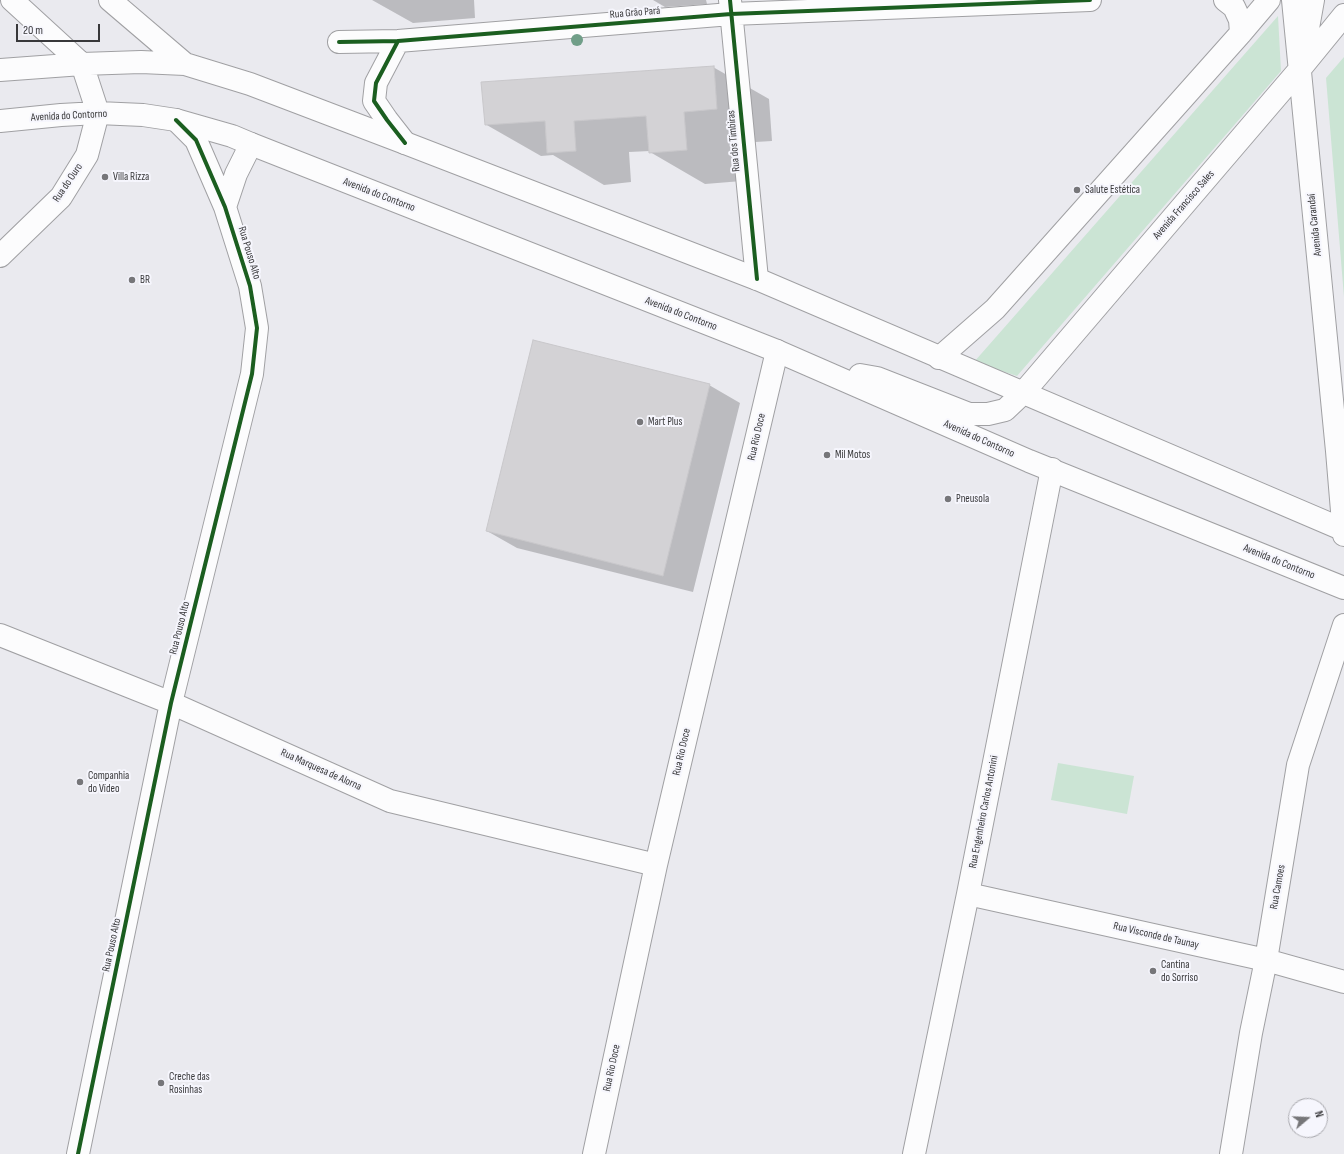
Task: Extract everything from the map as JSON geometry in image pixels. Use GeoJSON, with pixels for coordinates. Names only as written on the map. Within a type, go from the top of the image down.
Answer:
{"type":"FeatureCollection","features":[{"type":"Feature","properties":{"kind":"street"},"geometry":{"type":"LineString","coordinates":[[12,0],[82,64],[98,113]]}},
{"type":"Feature","properties":{"kind":"street"},"geometry":{"type":"LineString","coordinates":[[110,0],[185,64]]}},
{"type":"Feature","properties":{"kind":"street","name":"Rua Grão Pará"},"geometry":{"type":"LineString","coordinates":[[339,42],[398,41],[731,7],[1090,0]]}},
{"type":"Feature","properties":{"kind":"street"},"geometry":{"type":"LineString","coordinates":[[1225,0],[1234,7],[1240,20],[1241,33]]}},
{"type":"Feature","properties":{"kind":"street"},"geometry":{"type":"LineString","coordinates":[[939,358],[995,309],[1269,0]]}},
{"type":"Feature","properties":{"kind":"street","name":"Avenida Carandaí"},"geometry":{"type":"LineString","coordinates":[[1293,0],[1341,451],[1344,532]]}},
{"type":"Feature","properties":{"kind":"street"},"geometry":{"type":"LineString","coordinates":[[1300,70],[1313,0]]}},
{"type":"Feature","properties":{"kind":"street","name":"Rua dos Timbiras"},"geometry":{"type":"LineString","coordinates":[[731,7],[757,279]]}},
{"type":"Feature","properties":{"kind":"street","name":"Avenida Francisco Sales"},"geometry":{"type":"LineString","coordinates":[[806,363],[877,378],[970,414],[988,414],[1005,410],[1023,393],[1300,70],[1344,15]]}},
{"type":"Feature","properties":{"kind":"street"},"geometry":{"type":"LineString","coordinates":[[398,41],[376,83],[374,101],[405,143]]}},
{"type":"Feature","properties":{"kind":"street"},"geometry":{"type":"LineString","coordinates":[[0,70],[82,64],[141,62],[185,64],[250,84],[757,279],[1344,532]]}},
{"type":"Feature","properties":{"kind":"street","name":"Avenida do Contorno"},"geometry":{"type":"LineString","coordinates":[[0,121],[98,113],[143,115],[176,120],[232,136],[777,351],[1029,461],[1344,588]]}},
{"type":"Feature","properties":{"kind":"street","name":"Rua do Ouro"},"geometry":{"type":"LineString","coordinates":[[0,256],[61,197],[87,155],[98,113]]}},
{"type":"Feature","properties":{"kind":"street","name":"Rua Pouso Alto"},"geometry":{"type":"LineString","coordinates":[[78,1154],[171,703],[252,374],[257,328],[250,286],[226,207],[196,140],[176,120]]}},
{"type":"Feature","properties":{"kind":"street"},"geometry":{"type":"LineString","coordinates":[[226,207],[236,174],[251,144]]}},
{"type":"Feature","properties":{"kind":"street","name":"Rua Rio Doce"},"geometry":{"type":"LineString","coordinates":[[594,1154],[656,865],[777,351]]}},
{"type":"Feature","properties":{"kind":"street","name":"Rua Engenheiro Carlos Antonini"},"geometry":{"type":"LineString","coordinates":[[914,1154],[968,894],[1052,469]]}},
{"type":"Feature","properties":{"kind":"street","name":"Rua Camoes"},"geometry":{"type":"LineString","coordinates":[[1231,1154],[1251,1033],[1266,960],[1298,765],[1344,625]]}},
{"type":"Feature","properties":{"kind":"street","name":"Rua Marquesa de Alorna"},"geometry":{"type":"LineString","coordinates":[[0,635],[171,703],[390,801],[656,865]]}},
{"type":"Feature","properties":{"kind":"street","name":"Rua Visconde de Taunay"},"geometry":{"type":"LineString","coordinates":[[968,894],[1266,960],[1344,982]]}},
{"type":"Feature","properties":{"kind":"green space"},"geometry":{"type":"Polygon","coordinates":[[[1278,16],[1281,71],[1017,376],[974,362],[1278,16]]]}},
{"type":"Feature","properties":{"kind":"green space"},"geometry":{"type":"Polygon","coordinates":[[[1344,57],[1344,297],[1326,78],[1344,57]]]}},
{"type":"Feature","properties":{"kind":"green space"},"geometry":{"type":"Polygon","coordinates":[[[1058,763],[1134,776],[1127,814],[1051,800],[1058,763]]]}},
{"type":"Feature","properties":{"kind":"building"},"geometry":{"type":"Polygon","coordinates":[[[714,66],[717,109],[684,112],[687,150],[649,153],[646,116],[574,121],[576,151],[547,153],[545,121],[485,125],[481,82],[714,66]]]}},
{"type":"Feature","properties":{"kind":"building"},"geometry":{"type":"Polygon","coordinates":[[[533,340],[710,384],[663,576],[486,531],[533,340]]]}},
{"type":"Feature","properties":{"kind":"cycle path"},"geometry":{"type":"LineString","coordinates":[[730,0],[757,279]]}},
{"type":"Feature","properties":{"kind":"cycle path"},"geometry":{"type":"LineString","coordinates":[[339,42],[398,41],[731,14],[1090,0]]}},
{"type":"Feature","properties":{"kind":"cycle path"},"geometry":{"type":"LineString","coordinates":[[398,41],[376,83],[374,101],[405,143]]}},
{"type":"Feature","properties":{"kind":"cycle path"},"geometry":{"type":"LineString","coordinates":[[78,1154],[171,703],[252,374],[257,328],[250,286],[225,207],[196,140],[176,120]]}},
{"type":"Feature","properties":{"kind":"place","name":"Villa Rizza"},"geometry":{"type":"Point","coordinates":[105,177]}},
{"type":"Feature","properties":{"kind":"place","name":"Salute Estética"},"geometry":{"type":"Point","coordinates":[1077,190]}},
{"type":"Feature","properties":{"kind":"place","name":"BR"},"geometry":{"type":"Point","coordinates":[132,280]}},
{"type":"Feature","properties":{"kind":"place","name":"Mart Plus"},"geometry":{"type":"Point","coordinates":[640,422]}},
{"type":"Feature","properties":{"kind":"place","name":"Mil Motos"},"geometry":{"type":"Point","coordinates":[827,455]}},
{"type":"Feature","properties":{"kind":"place","name":"Pneusola"},"geometry":{"type":"Point","coordinates":[948,499]}},
{"type":"Feature","properties":{"kind":"place","name":"Companhia do Vídeo"},"geometry":{"type":"Point","coordinates":[80,782]}},
{"type":"Feature","properties":{"kind":"place","name":"Cantina do Sorriso"},"geometry":{"type":"Point","coordinates":[1153,971]}},
{"type":"Feature","properties":{"kind":"place","name":"Creche das Rosinhas"},"geometry":{"type":"Point","coordinates":[161,1083]}}]}
